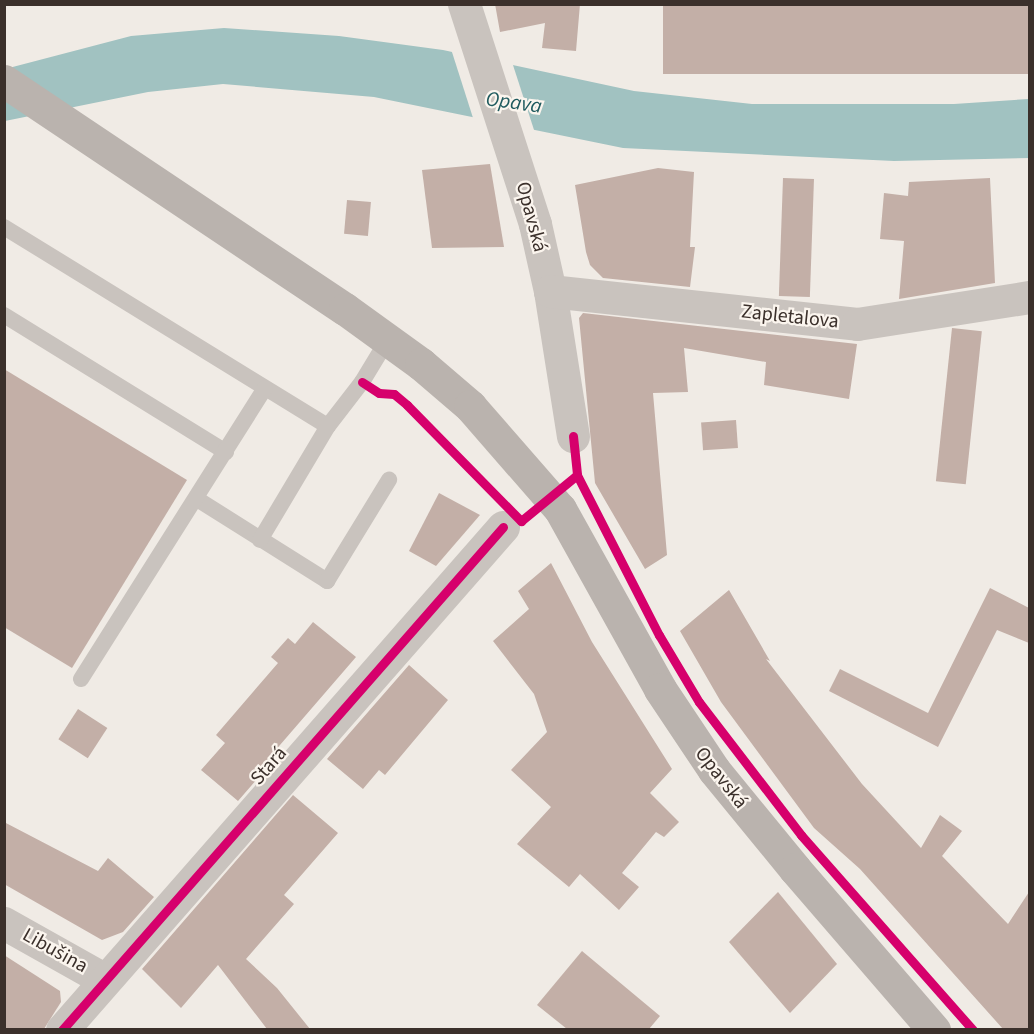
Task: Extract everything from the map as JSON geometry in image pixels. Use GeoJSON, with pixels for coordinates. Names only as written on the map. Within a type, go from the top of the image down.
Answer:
{"type":"FeatureCollection","features":[{"type":"Feature","properties":{"kind":"main road","name":"Opavská"},"geometry":{"type":"LineString","coordinates":[[4,81],[388,339],[470,406],[550,496],[688,735],[795,869],[934,1029]]}},
{"type":"Feature","properties":{"kind":"street","name":"Opavská"},"geometry":{"type":"LineString","coordinates":[[465,4],[511,145],[550,291],[573,436]]}},
{"type":"Feature","properties":{"kind":"street","name":"Zapletalova"},"geometry":{"type":"LineString","coordinates":[[550,291],[857,324],[1029,297]]}},
{"type":"Feature","properties":{"kind":"street","name":"Stará"},"geometry":{"type":"LineString","coordinates":[[62,1029],[503,527]]}},
{"type":"Feature","properties":{"kind":"street","name":"Libušina"},"geometry":{"type":"LineString","coordinates":[[4,923],[105,980]]}},
{"type":"Feature","properties":{"kind":"lane"},"geometry":{"type":"LineString","coordinates":[[4,227],[328,426]]}},
{"type":"Feature","properties":{"kind":"lane"},"geometry":{"type":"LineString","coordinates":[[4,315],[226,452]]}},
{"type":"Feature","properties":{"kind":"lane"},"geometry":{"type":"LineString","coordinates":[[260,540],[328,426],[362,382],[388,339]]}},
{"type":"Feature","properties":{"kind":"lane"},"geometry":{"type":"LineString","coordinates":[[81,680],[266,388]]}},
{"type":"Feature","properties":{"kind":"lane"},"geometry":{"type":"LineString","coordinates":[[197,499],[327,581],[389,480]]}},
{"type":"Feature","properties":{"kind":"water","name":"Opava"},"geometry":{"type":"Polygon","coordinates":[[[224,28],[339,36],[443,50],[634,91],[752,104],[954,104],[1029,99],[1030,158],[894,161],[623,148],[374,97],[223,84],[148,92],[5,121],[5,69],[131,36],[224,28]]]}},
{"type":"Feature","properties":{"kind":"pier"},"geometry":{"type":"Polygon","coordinates":[[[451,49],[512,62],[535,133],[474,121],[451,49]]]}},
{"type":"Feature","properties":{"kind":"building"},"geometry":{"type":"Polygon","coordinates":[[[495,4],[580,4],[576,51],[542,48],[545,23],[500,32],[495,4]]]}},
{"type":"Feature","properties":{"kind":"building"},"geometry":{"type":"Polygon","coordinates":[[[663,4],[1029,4],[1029,74],[663,74],[663,4]]]}},
{"type":"Feature","properties":{"kind":"building"},"geometry":{"type":"Polygon","coordinates":[[[490,164],[504,247],[432,248],[422,170],[490,164]]]}},
{"type":"Feature","properties":{"kind":"building"},"geometry":{"type":"Polygon","coordinates":[[[658,168],[694,172],[690,247],[695,247],[690,287],[603,278],[590,265],[586,252],[575,185],[658,168]]]}},
{"type":"Feature","properties":{"kind":"building"},"geometry":{"type":"Polygon","coordinates":[[[783,178],[814,179],[810,297],[779,296],[783,178]]]}},
{"type":"Feature","properties":{"kind":"building"},"geometry":{"type":"Polygon","coordinates":[[[990,178],[995,283],[899,299],[904,241],[880,239],[884,193],[908,196],[909,182],[990,178]]]}},
{"type":"Feature","properties":{"kind":"building"},"geometry":{"type":"Polygon","coordinates":[[[347,200],[371,202],[368,236],[344,234],[347,200]]]}},
{"type":"Feature","properties":{"kind":"building"},"geometry":{"type":"Polygon","coordinates":[[[583,313],[857,344],[849,399],[764,385],[766,362],[684,348],[688,392],[653,393],[667,555],[645,569],[595,483],[579,318],[583,313]]]}},
{"type":"Feature","properties":{"kind":"building"},"geometry":{"type":"Polygon","coordinates":[[[952,328],[982,331],[966,484],[936,481],[952,328]]]}},
{"type":"Feature","properties":{"kind":"building"},"geometry":{"type":"Polygon","coordinates":[[[4,369],[187,480],[72,668],[4,627],[4,369]]]}},
{"type":"Feature","properties":{"kind":"building"},"geometry":{"type":"Polygon","coordinates":[[[736,420],[738,448],[703,450],[701,422],[736,420]]]}},
{"type":"Feature","properties":{"kind":"building"},"geometry":{"type":"Polygon","coordinates":[[[439,493],[480,515],[436,566],[409,551],[439,493]]]}},
{"type":"Feature","properties":{"kind":"building"},"geometry":{"type":"Polygon","coordinates":[[[551,563],[592,642],[672,769],[650,793],[679,822],[664,837],[656,832],[622,873],[639,887],[619,910],[580,874],[569,887],[517,844],[551,807],[511,770],[547,732],[534,694],[493,641],[529,609],[518,591],[551,563]]]}},
{"type":"Feature","properties":{"kind":"building"},"geometry":{"type":"Polygon","coordinates":[[[990,588],[1029,608],[1029,643],[997,630],[938,747],[829,691],[840,669],[928,713],[990,588]]]}},
{"type":"Feature","properties":{"kind":"building"},"geometry":{"type":"Polygon","coordinates":[[[729,590],[770,661],[766,659],[862,784],[921,848],[940,815],[962,831],[942,856],[1008,924],[1029,892],[1029,1029],[1003,1029],[860,869],[814,828],[721,702],[680,631],[729,590]]]}},
{"type":"Feature","properties":{"kind":"building"},"geometry":{"type":"Polygon","coordinates":[[[313,622],[356,657],[261,767],[265,770],[238,801],[201,770],[225,743],[216,735],[278,663],[271,657],[288,638],[295,644],[313,622]]]}},
{"type":"Feature","properties":{"kind":"building"},"geometry":{"type":"Polygon","coordinates":[[[409,665],[448,700],[385,775],[379,770],[363,789],[327,759],[409,665]]]}},
{"type":"Feature","properties":{"kind":"building"},"geometry":{"type":"Polygon","coordinates":[[[78,709],[107,728],[88,758],[58,739],[78,709]]]}},
{"type":"Feature","properties":{"kind":"building"},"geometry":{"type":"Polygon","coordinates":[[[293,795],[338,833],[284,895],[294,904],[246,959],[277,988],[310,1029],[267,1029],[218,965],[181,1008],[142,969],[293,795]]]}},
{"type":"Feature","properties":{"kind":"building"},"geometry":{"type":"Polygon","coordinates":[[[4,822],[98,871],[108,858],[154,897],[123,932],[102,940],[4,884],[4,822]]]}},
{"type":"Feature","properties":{"kind":"building"},"geometry":{"type":"Polygon","coordinates":[[[778,892],[837,964],[790,1013],[729,942],[778,892]]]}},
{"type":"Feature","properties":{"kind":"building"},"geometry":{"type":"Polygon","coordinates":[[[582,951],[660,1016],[649,1029],[567,1029],[537,1005],[582,951]]]}},
{"type":"Feature","properties":{"kind":"building"},"geometry":{"type":"Polygon","coordinates":[[[4,955],[60,991],[61,1002],[44,1029],[4,1029],[4,955]]]}},
{"type":"Feature","properties":{"kind":"cycle path"},"geometry":{"type":"LineString","coordinates":[[362,382],[379,393],[394,394],[407,405],[521,521],[577,475]]}},
{"type":"Feature","properties":{"kind":"cycle path"},"geometry":{"type":"LineString","coordinates":[[573,436],[577,475],[659,635],[699,702],[801,835],[973,1030]]}},
{"type":"Feature","properties":{"kind":"cycle path"},"geometry":{"type":"LineString","coordinates":[[62,1030],[503,527]]}}]}
